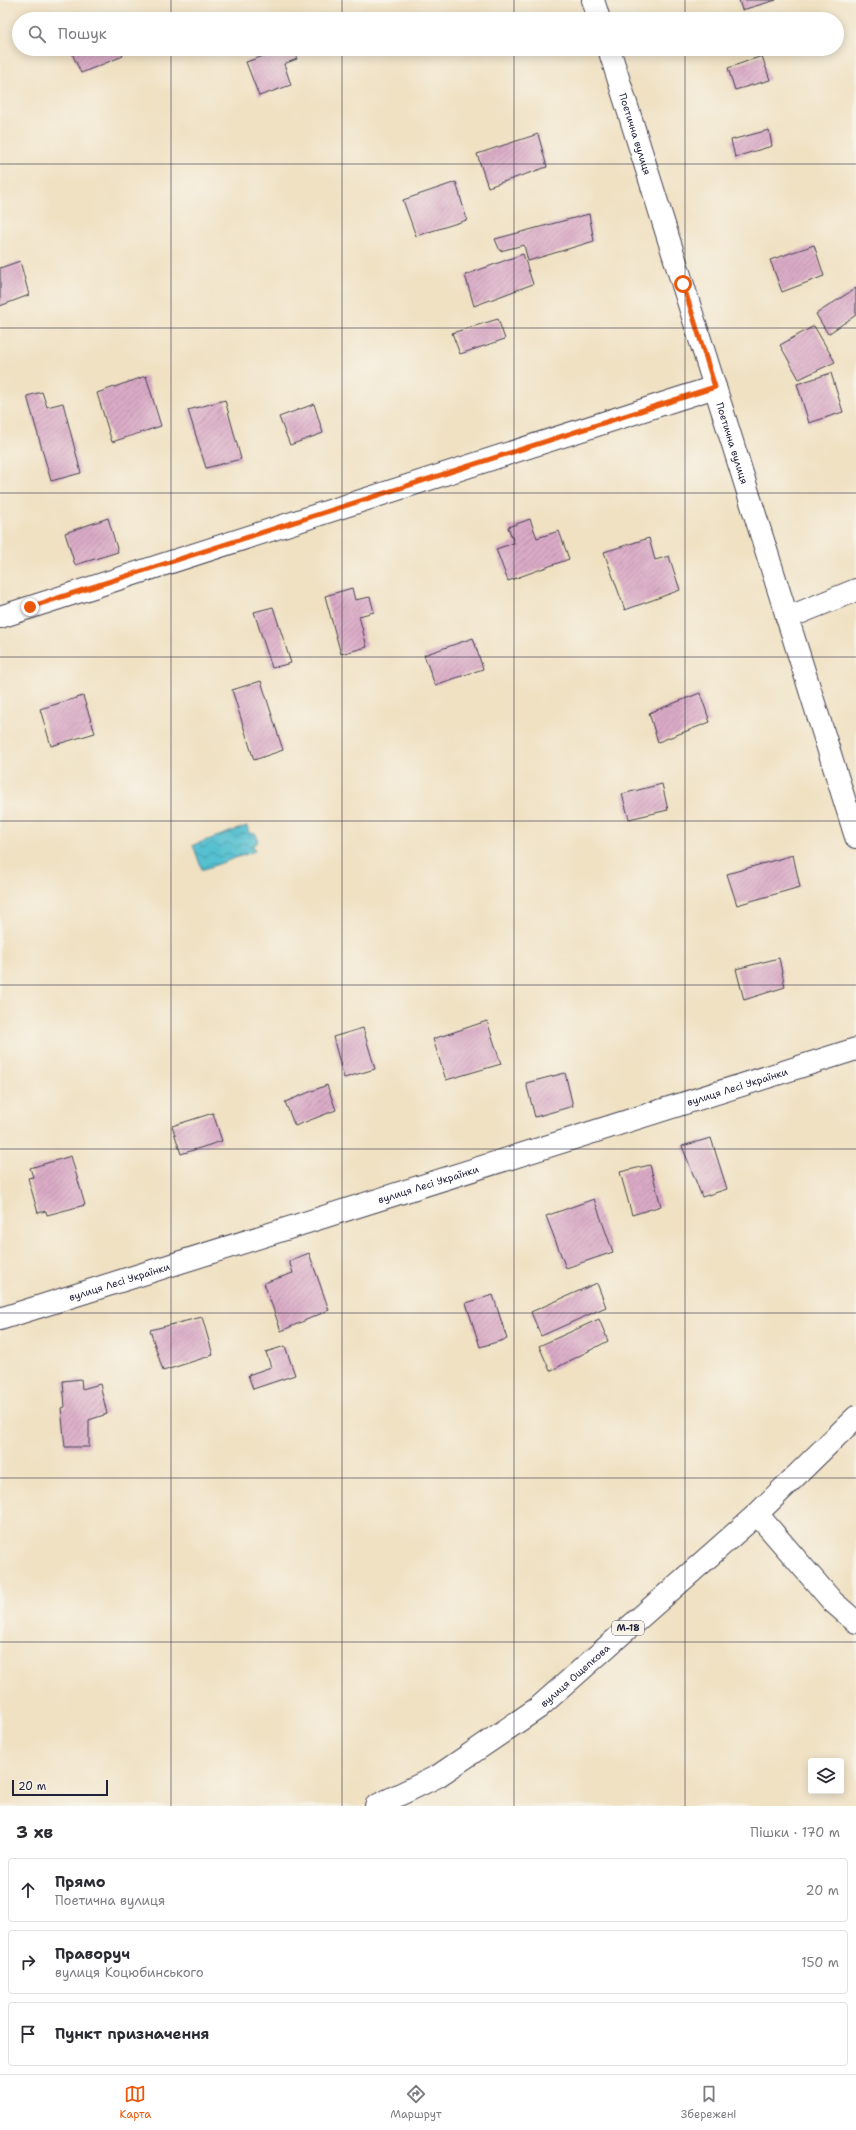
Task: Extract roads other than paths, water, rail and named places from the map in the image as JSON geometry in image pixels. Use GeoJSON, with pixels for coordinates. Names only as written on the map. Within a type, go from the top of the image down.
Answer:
{"type":"FeatureCollection","features":[{"type":"Feature","properties":{"kind":"main road"},"geometry":{"type":"LineString","coordinates":[[594,0],[598,12]]}},
{"type":"Feature","properties":{"kind":"main road","name":"Поетична вулиця"},"geometry":{"type":"LineString","coordinates":[[611,56],[856,837]]}},
{"type":"Feature","properties":{"kind":"main road"},"geometry":{"type":"LineString","coordinates":[[0,617],[715,387]]}},
{"type":"Feature","properties":{"kind":"main road"},"geometry":{"type":"LineString","coordinates":[[787,618],[856,590]]}},
{"type":"Feature","properties":{"kind":"main road","name":"вулиця Лесі Українки"},"geometry":{"type":"LineString","coordinates":[[0,1319],[856,1049]]}},
{"type":"Feature","properties":{"kind":"main road","name":"вулиця Ощепкова"},"geometry":{"type":"LineString","coordinates":[[376,1806],[438,1776],[538,1708],[757,1514],[856,1418]]}},
{"type":"Feature","properties":{"kind":"main road"},"geometry":{"type":"LineString","coordinates":[[757,1514],[833,1602],[856,1622]]}},
{"type":"Feature","properties":{"kind":"water"},"geometry":{"type":"Polygon","coordinates":[[[247,826],[249,833],[256,834],[258,839],[257,843],[253,845],[255,851],[202,870],[193,845],[247,826]]]}}]}
